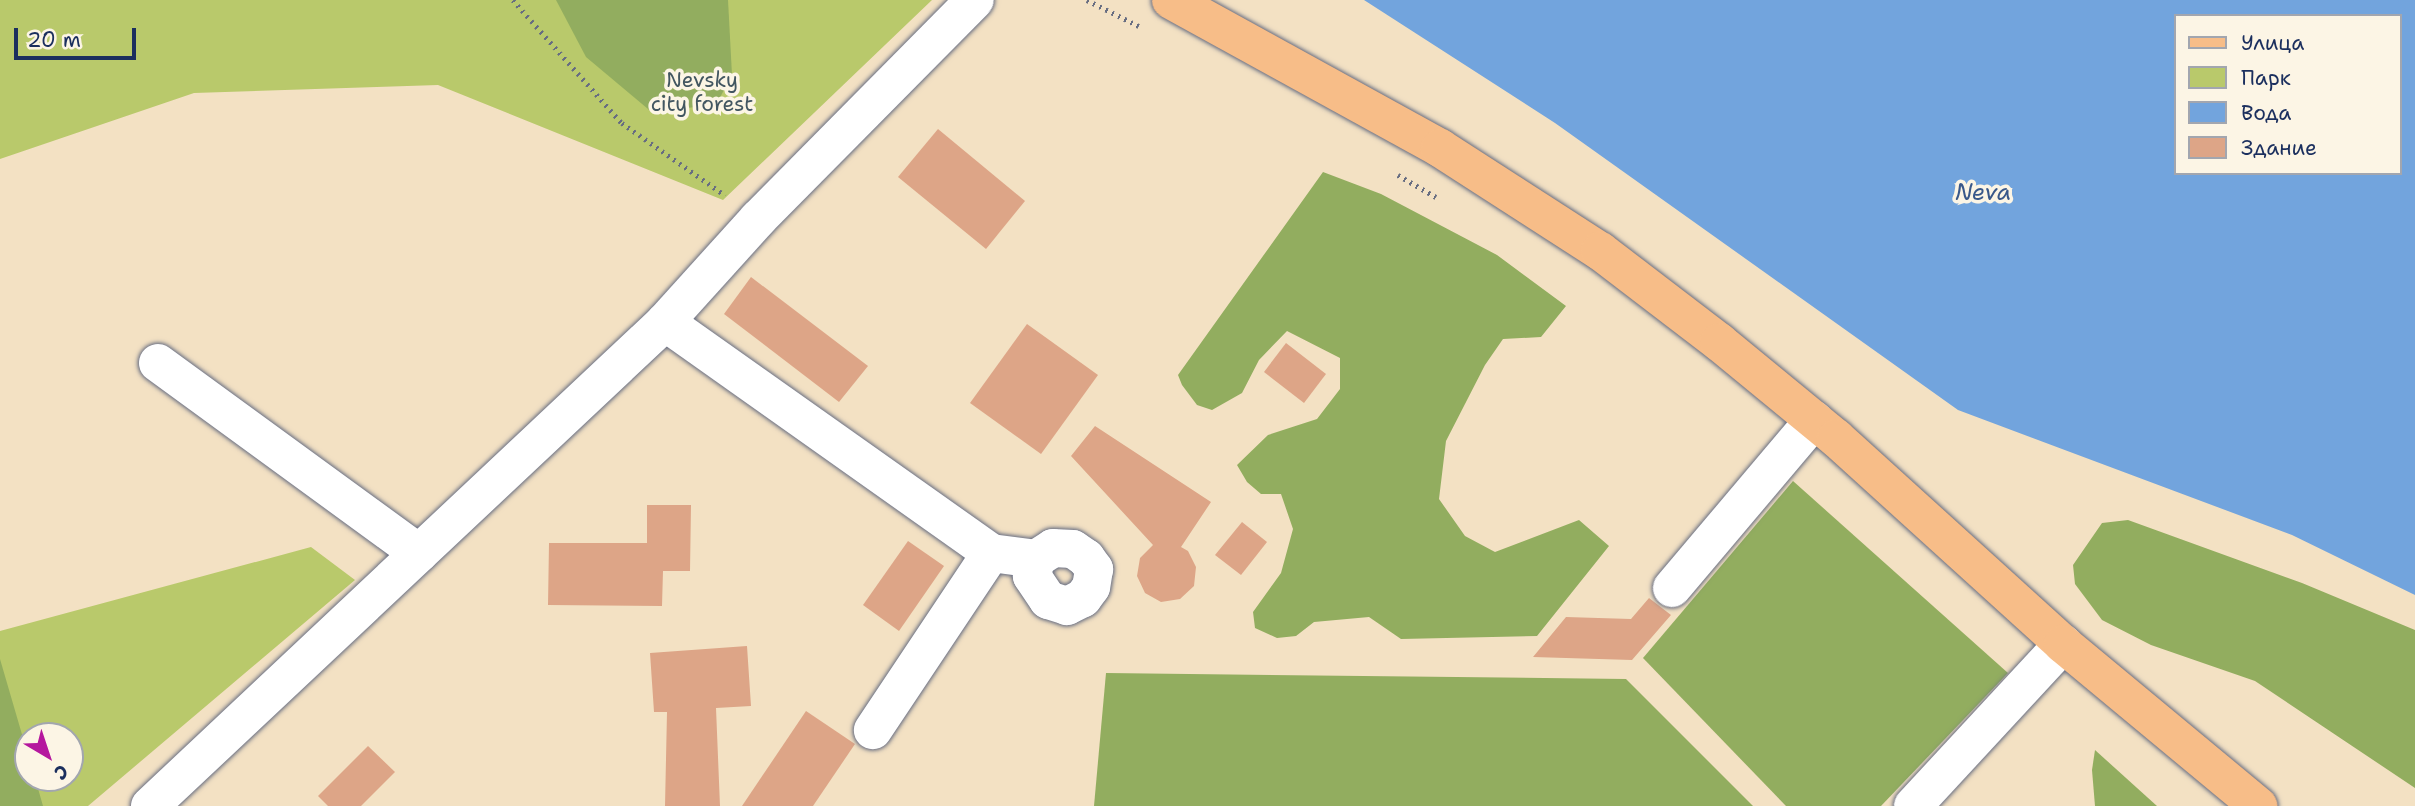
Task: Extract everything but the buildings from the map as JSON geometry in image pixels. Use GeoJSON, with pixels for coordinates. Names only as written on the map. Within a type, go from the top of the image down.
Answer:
{"type":"FeatureCollection","features":[{"type":"Feature","properties":{"kind":"main road"},"geometry":{"type":"LineString","coordinates":[[1171,0],[1440,148],[1600,251],[1814,420],[2063,644],[2258,806]]}},
{"type":"Feature","properties":{"kind":"street"},"geometry":{"type":"LineString","coordinates":[[150,806],[666,322],[758,219],[975,0]]}},
{"type":"Feature","properties":{"kind":"street"},"geometry":{"type":"LineString","coordinates":[[666,322],[991,553],[1036,559]]}},
{"type":"Feature","properties":{"kind":"street"},"geometry":{"type":"LineString","coordinates":[[158,363],[419,553]]}},
{"type":"Feature","properties":{"kind":"street"},"geometry":{"type":"LineString","coordinates":[[1672,588],[1814,420]]}},
{"type":"Feature","properties":{"kind":"street"},"geometry":{"type":"LineString","coordinates":[[873,730],[991,553]]}},
{"type":"Feature","properties":{"kind":"street"},"geometry":{"type":"LineString","coordinates":[[1913,806],[2063,644]]}},
{"type":"Feature","properties":{"kind":"path"},"geometry":{"type":"LineString","coordinates":[[513,0],[622,123],[758,219]]}},
{"type":"Feature","properties":{"kind":"path"},"geometry":{"type":"LineString","coordinates":[[1087,0],[1146,30]]}},
{"type":"Feature","properties":{"kind":"path"},"geometry":{"type":"LineString","coordinates":[[1390,170],[1437,198]]}},
{"type":"Feature","properties":{"kind":"green space","name":"Nevsky city forest"},"geometry":{"type":"Polygon","coordinates":[[[0,0],[932,0],[723,200],[438,85],[194,93],[0,159],[0,0]]]}},
{"type":"Feature","properties":{"kind":"green space"},"geometry":{"type":"Polygon","coordinates":[[[556,0],[728,0],[732,75],[717,103],[654,114],[586,57],[556,0]]]}},
{"type":"Feature","properties":{"kind":"green space"},"geometry":{"type":"Polygon","coordinates":[[[1323,172],[1381,194],[1497,255],[1566,306],[1541,337],[1503,339],[1485,365],[1446,441],[1439,499],[1465,536],[1495,552],[1579,520],[1609,546],[1537,636],[1401,639],[1369,617],[1314,622],[1296,636],[1277,638],[1255,628],[1253,612],[1281,573],[1293,529],[1281,494],[1261,494],[1247,482],[1237,465],[1268,435],[1317,419],[1340,389],[1340,358],[1287,331],[1259,360],[1242,393],[1212,410],[1197,405],[1178,375],[1323,172]]]}},
{"type":"Feature","properties":{"kind":"green space"},"geometry":{"type":"Polygon","coordinates":[[[1793,481],[2008,673],[1881,806],[1786,806],[1643,658],[1793,481]]]}},
{"type":"Feature","properties":{"kind":"green space"},"geometry":{"type":"Polygon","coordinates":[[[2128,520],[2302,583],[2415,630],[2415,788],[2255,681],[2151,645],[2102,620],[2075,584],[2073,565],[2102,523],[2128,520]]]}},
{"type":"Feature","properties":{"kind":"green space"},"geometry":{"type":"Polygon","coordinates":[[[311,547],[355,580],[88,806],[0,806],[0,631],[311,547]]]}},
{"type":"Feature","properties":{"kind":"green space"},"geometry":{"type":"Polygon","coordinates":[[[0,659],[18,722],[14,722],[14,792],[39,792],[43,806],[0,806],[0,659]]]}},
{"type":"Feature","properties":{"kind":"green space"},"geometry":{"type":"Polygon","coordinates":[[[1106,673],[1626,679],[1753,806],[1094,806],[1106,673]]]}},
{"type":"Feature","properties":{"kind":"green space"},"geometry":{"type":"Polygon","coordinates":[[[2095,750],[2157,806],[2095,806],[2092,770],[2095,750]]]}},
{"type":"Feature","properties":{"kind":"water","name":"Neva"},"geometry":{"type":"Polygon","coordinates":[[[1364,0],[2415,0],[2415,595],[2292,535],[1958,410],[1555,123],[1364,0]]]}}]}
